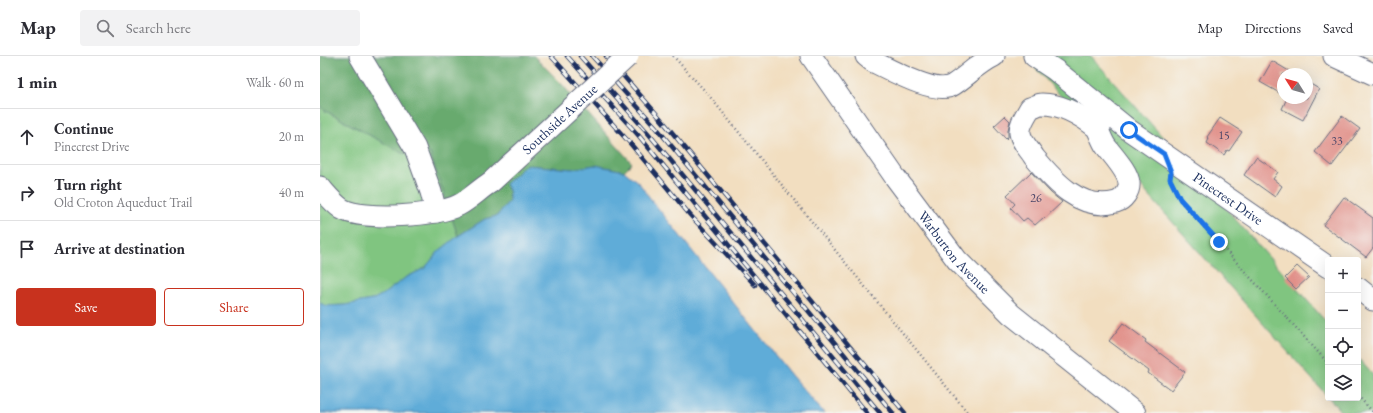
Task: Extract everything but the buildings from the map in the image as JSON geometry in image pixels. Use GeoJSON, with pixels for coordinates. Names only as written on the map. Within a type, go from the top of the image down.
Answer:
{"type":"FeatureCollection","features":[{"type":"Feature","properties":{"kind":"street"},"geometry":{"type":"LineString","coordinates":[[360,56],[415,148],[431,192],[436,212]]}},
{"type":"Feature","properties":{"kind":"street","name":"Southside Avenue"},"geometry":{"type":"LineString","coordinates":[[320,188],[331,200],[343,209],[356,213],[381,216],[436,212],[458,205],[491,182],[628,56]]}},
{"type":"Feature","properties":{"kind":"street","name":"Warburton Avenue"},"geometry":{"type":"LineString","coordinates":[[811,56],[894,177],[957,260],[1011,314],[1134,413]]}},
{"type":"Feature","properties":{"kind":"street"},"geometry":{"type":"LineString","coordinates":[[866,56],[872,61],[920,83],[938,88],[951,86],[994,56]]}},
{"type":"Feature","properties":{"kind":"street","name":"Pinecrest Drive"},"geometry":{"type":"LineString","coordinates":[[1034,56],[1055,70],[1104,122],[1164,154],[1325,265]]}},
{"type":"Feature","properties":{"kind":"street"},"geometry":{"type":"LineString","coordinates":[[1334,56],[1373,74]]}},
{"type":"Feature","properties":{"kind":"street"},"geometry":{"type":"LineString","coordinates":[[1041,104],[1053,105],[1087,121],[1104,122],[1105,144],[1125,173],[1129,183],[1127,192],[1121,200],[1108,204],[1088,202],[1074,196],[1048,173],[1026,147],[1020,134],[1021,126],[1030,108],[1041,104]]}},
{"type":"Feature","properties":{"kind":"street"},"geometry":{"type":"LineString","coordinates":[[1361,290],[1373,300]]}},
{"type":"Feature","properties":{"kind":"path"},"geometry":{"type":"LineString","coordinates":[[673,56],[706,92],[968,413]]}},
{"type":"Feature","properties":{"kind":"path"},"geometry":{"type":"LineString","coordinates":[[1164,154],[1171,172],[1170,179],[1180,199],[1325,360]]}},
{"type":"Feature","properties":{"kind":"path"},"geometry":{"type":"LineString","coordinates":[[1361,399],[1373,412]]}},
{"type":"Feature","properties":{"kind":"green space"},"geometry":{"type":"Polygon","coordinates":[[[320,56],[534,56],[559,81],[632,163],[624,171],[595,165],[572,169],[526,165],[509,192],[509,201],[497,216],[485,219],[458,236],[430,153],[402,153],[324,110],[320,106],[320,56]]]}},
{"type":"Feature","properties":{"kind":"green space"},"geometry":{"type":"Polygon","coordinates":[[[1025,56],[1091,56],[1325,321],[1325,394],[1025,56]]]}},
{"type":"Feature","properties":{"kind":"green space"},"geometry":{"type":"Polygon","coordinates":[[[320,106],[324,110],[402,153],[430,153],[458,236],[439,251],[425,268],[405,278],[385,293],[372,300],[345,305],[326,306],[320,303],[320,106]]]}},
{"type":"Feature","properties":{"kind":"green space"},"geometry":{"type":"Polygon","coordinates":[[[1361,361],[1373,375],[1373,413],[1342,413],[1332,401],[1361,401],[1361,361]]]}},
{"type":"Feature","properties":{"kind":"water"},"geometry":{"type":"Polygon","coordinates":[[[526,165],[572,169],[595,165],[624,171],[639,183],[791,375],[824,413],[320,413],[320,303],[326,306],[345,305],[372,300],[385,293],[405,278],[425,268],[439,251],[458,236],[485,219],[497,216],[509,201],[509,192],[505,184],[526,165]]]}},
{"type":"Feature","properties":{"kind":"railway"},"geometry":{"type":"LineString","coordinates":[[551,56],[629,142],[690,215],[755,285]]}},
{"type":"Feature","properties":{"kind":"railway"},"geometry":{"type":"LineString","coordinates":[[567,56],[639,136],[867,413]]}},
{"type":"Feature","properties":{"kind":"railway"},"geometry":{"type":"LineString","coordinates":[[580,56],[648,133],[880,413]]}},
{"type":"Feature","properties":{"kind":"railway"},"geometry":{"type":"LineString","coordinates":[[592,56],[655,126],[893,413]]}},
{"type":"Feature","properties":{"kind":"railway"},"geometry":{"type":"LineString","coordinates":[[606,56],[661,119],[905,413]]}},
{"type":"Feature","properties":{"kind":"route"},"geometry":{"type":"LineString","coordinates":[[1129,130],[1164,154],[1171,172],[1170,179],[1180,199],[1219,242]]}}]}
